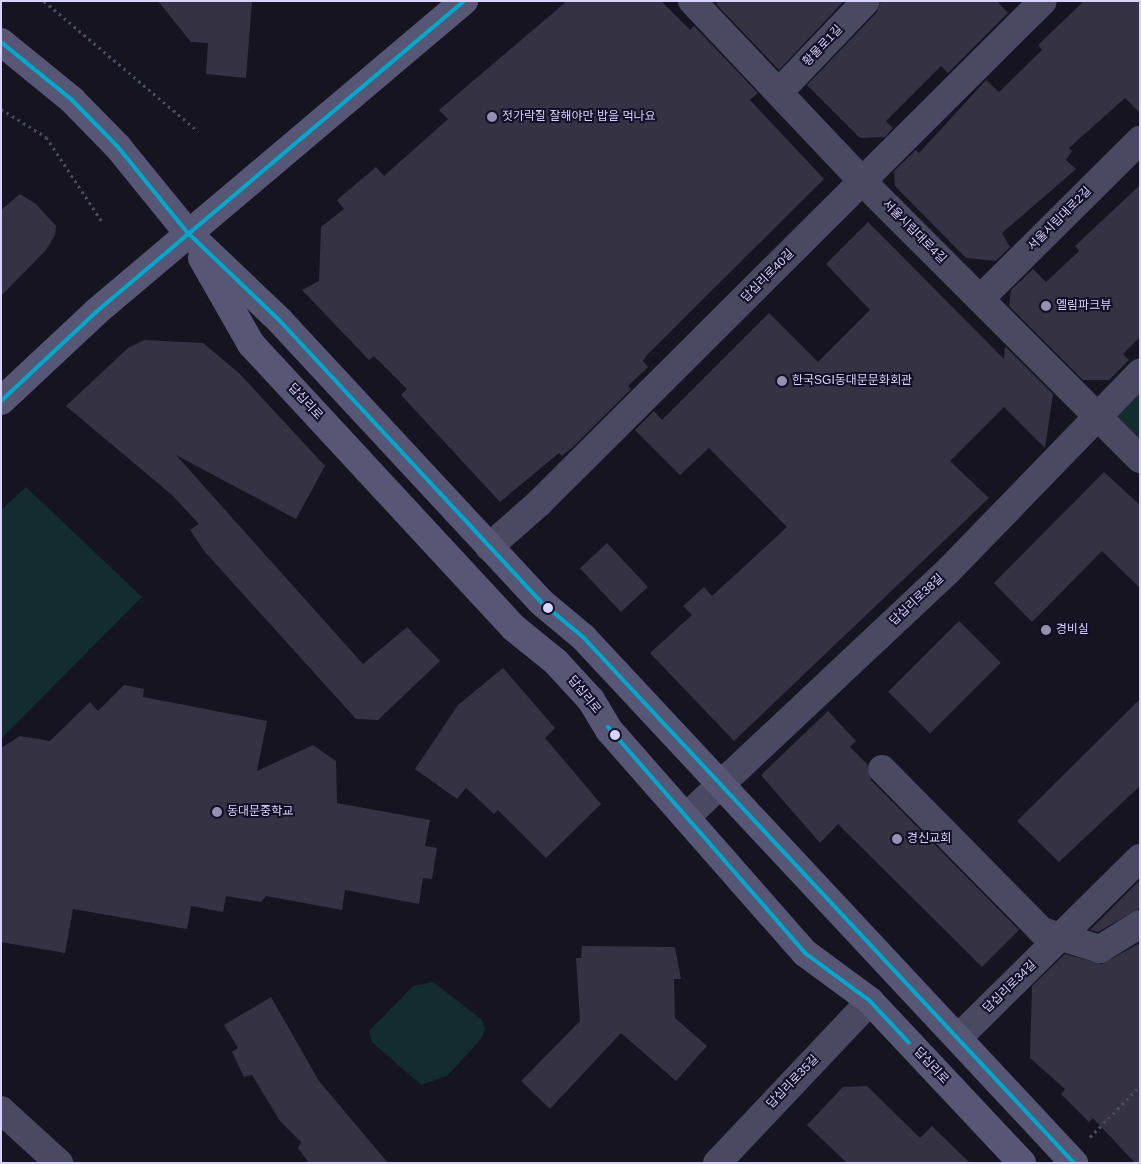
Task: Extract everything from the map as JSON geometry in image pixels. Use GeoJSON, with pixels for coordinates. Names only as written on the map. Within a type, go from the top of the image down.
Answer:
{"type":"FeatureCollection","features":[{"type":"Feature","properties":{"kind":"main road"},"geometry":{"type":"LineString","coordinates":[[1,401],[188,233],[464,1]]}},
{"type":"Feature","properties":{"kind":"main road","name":"답십리로"},"geometry":{"type":"LineString","coordinates":[[1,42],[85,114],[188,233],[280,321],[541,602],[583,637],[1074,1163]]}},
{"type":"Feature","properties":{"kind":"main road","name":"답십리로"},"geometry":{"type":"LineString","coordinates":[[188,233],[251,344],[514,628],[556,662],[686,817],[805,953],[870,1001],[1022,1163]]}},
{"type":"Feature","properties":{"kind":"street","name":"서울시립대로4길"},"geometry":{"type":"LineString","coordinates":[[692,1],[780,91],[864,182],[1140,459]]}},
{"type":"Feature","properties":{"kind":"street","name":"황물로1길"},"geometry":{"type":"LineString","coordinates":[[780,91],[866,1]]}},
{"type":"Feature","properties":{"kind":"street","name":"답십리로40길"},"geometry":{"type":"LineString","coordinates":[[489,547],[864,182],[1043,1]]}},
{"type":"Feature","properties":{"kind":"street","name":"서울시립대로2길"},"geometry":{"type":"LineString","coordinates":[[980,299],[1140,140]]}},
{"type":"Feature","properties":{"kind":"street","name":"답십리로38길"},"geometry":{"type":"LineString","coordinates":[[686,817],[948,571],[1096,415],[1140,373]]}},
{"type":"Feature","properties":{"kind":"street"},"geometry":{"type":"LineString","coordinates":[[882,769],[1042,931],[1100,949],[1140,924]]}},
{"type":"Feature","properties":{"kind":"street","name":"답십리로34길"},"geometry":{"type":"LineString","coordinates":[[958,1038],[1140,858]]}},
{"type":"Feature","properties":{"kind":"street","name":"답십리로35길"},"geometry":{"type":"LineString","coordinates":[[717,1163],[870,1001]]}},
{"type":"Feature","properties":{"kind":"street"},"geometry":{"type":"LineString","coordinates":[[1,1110],[59,1163]]}},
{"type":"Feature","properties":{"kind":"path"},"geometry":{"type":"LineString","coordinates":[[44,1],[198,131]]}},
{"type":"Feature","properties":{"kind":"path"},"geometry":{"type":"LineString","coordinates":[[1,109],[46,137],[101,220]]}},
{"type":"Feature","properties":{"kind":"path"},"geometry":{"type":"LineString","coordinates":[[1090,1137],[1140,1086]]}},
{"type":"Feature","properties":{"kind":"green space"},"geometry":{"type":"Polygon","coordinates":[[[1140,382],[1140,444],[1109,413],[1140,382]]]}},
{"type":"Feature","properties":{"kind":"green space"},"geometry":{"type":"Polygon","coordinates":[[[26,487],[142,597],[1,739],[1,510],[26,487]]]}},
{"type":"Feature","properties":{"kind":"green space"},"geometry":{"type":"Polygon","coordinates":[[[433,982],[481,1019],[485,1028],[482,1038],[447,1076],[421,1085],[372,1042],[369,1031],[413,986],[433,982]]]}},
{"type":"Feature","properties":{"kind":"building"},"geometry":{"type":"Polygon","coordinates":[[[158,1],[252,1],[246,78],[206,74],[208,43],[191,42],[158,1]]]}},
{"type":"Feature","properties":{"kind":"building"},"geometry":{"type":"Polygon","coordinates":[[[567,1],[661,1],[690,30],[694,26],[758,93],[750,100],[824,179],[647,355],[643,361],[648,367],[628,386],[631,389],[573,447],[562,456],[559,453],[500,502],[401,395],[407,389],[374,356],[369,360],[302,290],[319,281],[321,227],[344,209],[337,200],[376,167],[384,176],[448,119],[439,110],[567,1]]]}},
{"type":"Feature","properties":{"kind":"building"},"geometry":{"type":"Polygon","coordinates":[[[719,1],[844,1],[779,70],[716,4],[719,1]]]}},
{"type":"Feature","properties":{"kind":"building"},"geometry":{"type":"Polygon","coordinates":[[[881,1],[997,1],[1008,13],[948,73],[941,66],[886,121],[893,128],[885,137],[860,138],[807,85],[877,12],[881,1]]]}},
{"type":"Feature","properties":{"kind":"building"},"geometry":{"type":"Polygon","coordinates":[[[1084,1],[1140,1],[1140,113],[1125,98],[1069,148],[1072,151],[1066,160],[1076,169],[1002,233],[1010,247],[996,261],[966,258],[895,186],[894,171],[916,150],[919,153],[986,80],[999,92],[1042,50],[1038,45],[1084,1]]]}},
{"type":"Feature","properties":{"kind":"building"},"geometry":{"type":"Polygon","coordinates":[[[1140,185],[1140,337],[1123,354],[1129,360],[1109,380],[1083,380],[1009,306],[1011,290],[1033,269],[1046,282],[1079,251],[1075,246],[1140,185]]]}},
{"type":"Feature","properties":{"kind":"building"},"geometry":{"type":"Polygon","coordinates":[[[20,194],[36,204],[56,226],[55,235],[46,250],[1,296],[1,210],[20,194]]]}},
{"type":"Feature","properties":{"kind":"building"},"geometry":{"type":"Polygon","coordinates":[[[868,222],[1004,359],[1005,346],[1053,394],[1045,448],[1004,407],[950,461],[989,498],[734,741],[650,653],[692,615],[683,606],[704,587],[712,596],[787,527],[709,448],[680,475],[635,430],[654,411],[662,420],[769,313],[818,362],[870,310],[826,264],[868,222]]]}},
{"type":"Feature","properties":{"kind":"building"},"geometry":{"type":"Polygon","coordinates":[[[144,340],[203,343],[240,374],[325,466],[296,519],[176,455],[363,664],[407,627],[440,661],[378,720],[356,719],[205,552],[190,530],[199,524],[172,495],[66,406],[128,348],[144,340]]]}},
{"type":"Feature","properties":{"kind":"building"},"geometry":{"type":"Polygon","coordinates":[[[1104,472],[1140,505],[1140,588],[1102,551],[1032,622],[994,583],[1104,472]]]}},
{"type":"Feature","properties":{"kind":"building"},"geometry":{"type":"Polygon","coordinates":[[[607,543],[648,587],[621,612],[580,568],[607,543]]]}},
{"type":"Feature","properties":{"kind":"building"},"geometry":{"type":"Polygon","coordinates":[[[959,621],[1001,663],[930,733],[888,692],[959,621]]]}},
{"type":"Feature","properties":{"kind":"building"},"geometry":{"type":"Polygon","coordinates":[[[503,668],[555,728],[545,738],[601,804],[546,858],[498,810],[494,814],[466,788],[457,799],[415,769],[458,705],[503,668]]]}},
{"type":"Feature","properties":{"kind":"building"},"geometry":{"type":"Polygon","coordinates":[[[124,685],[144,689],[143,697],[267,721],[257,771],[313,745],[336,761],[337,803],[430,820],[425,846],[437,848],[432,879],[423,878],[419,904],[345,890],[342,910],[266,896],[261,902],[226,896],[223,912],[191,906],[187,929],[73,909],[65,953],[1,942],[1,748],[20,736],[50,741],[90,702],[98,711],[124,685]]]}},
{"type":"Feature","properties":{"kind":"building"},"geometry":{"type":"Polygon","coordinates":[[[1140,699],[1140,786],[1059,862],[1017,821],[1140,699]]]}},
{"type":"Feature","properties":{"kind":"building"},"geometry":{"type":"Polygon","coordinates":[[[828,711],[856,741],[850,747],[867,764],[871,780],[1019,930],[982,967],[838,824],[820,843],[761,775],[828,711]]]}},
{"type":"Feature","properties":{"kind":"building"},"geometry":{"type":"Polygon","coordinates":[[[1140,880],[1140,908],[1098,932],[1090,930],[1140,880]]]}},
{"type":"Feature","properties":{"kind":"building"},"geometry":{"type":"Polygon","coordinates":[[[1140,943],[1140,1163],[1135,1163],[1093,1118],[1089,1122],[1061,1094],[1065,1089],[1030,1058],[1032,986],[1065,954],[1102,964],[1140,943]]]}},
{"type":"Feature","properties":{"kind":"building"},"geometry":{"type":"Polygon","coordinates":[[[582,946],[675,947],[681,979],[674,979],[675,1018],[707,1046],[676,1081],[621,1033],[550,1109],[521,1081],[580,1021],[576,958],[581,958],[582,946]]]}},
{"type":"Feature","properties":{"kind":"building"},"geometry":{"type":"Polygon","coordinates":[[[271,997],[319,1081],[388,1163],[309,1163],[298,1148],[301,1142],[280,1121],[252,1075],[244,1077],[232,1052],[238,1048],[224,1025],[271,997]]]}},
{"type":"Feature","properties":{"kind":"building"},"geometry":{"type":"Polygon","coordinates":[[[867,1086],[920,1138],[932,1126],[970,1163],[847,1163],[807,1125],[843,1087],[867,1086]]]}},
{"type":"Feature","properties":{"kind":"transit line"},"geometry":{"type":"LineString","coordinates":[[1,401],[96,312],[464,1]]}},
{"type":"Feature","properties":{"kind":"transit line"},"geometry":{"type":"LineString","coordinates":[[1,42],[72,100],[118,147],[188,233],[280,321],[541,602],[583,637],[1074,1163]]}},
{"type":"Feature","properties":{"kind":"transit line"},"geometry":{"type":"LineString","coordinates":[[608,727],[805,953],[870,1001],[909,1043]]}},
{"type":"Feature","properties":{"kind":"place","name":"젓가락질 잘해야만 밥을 먹나요"},"geometry":{"type":"Point","coordinates":[492,117]}},
{"type":"Feature","properties":{"kind":"place","name":"엘림파크뷰"},"geometry":{"type":"Point","coordinates":[1046,306]}},
{"type":"Feature","properties":{"kind":"place","name":"한국SGI동대문문화회관"},"geometry":{"type":"Point","coordinates":[782,381]}},
{"type":"Feature","properties":{"kind":"place","name":"경비실"},"geometry":{"type":"Point","coordinates":[1046,630]}},
{"type":"Feature","properties":{"kind":"place","name":"동대문중학교"},"geometry":{"type":"Point","coordinates":[217,812]}},
{"type":"Feature","properties":{"kind":"place","name":"경신교회"},"geometry":{"type":"Point","coordinates":[897,839]}}]}
